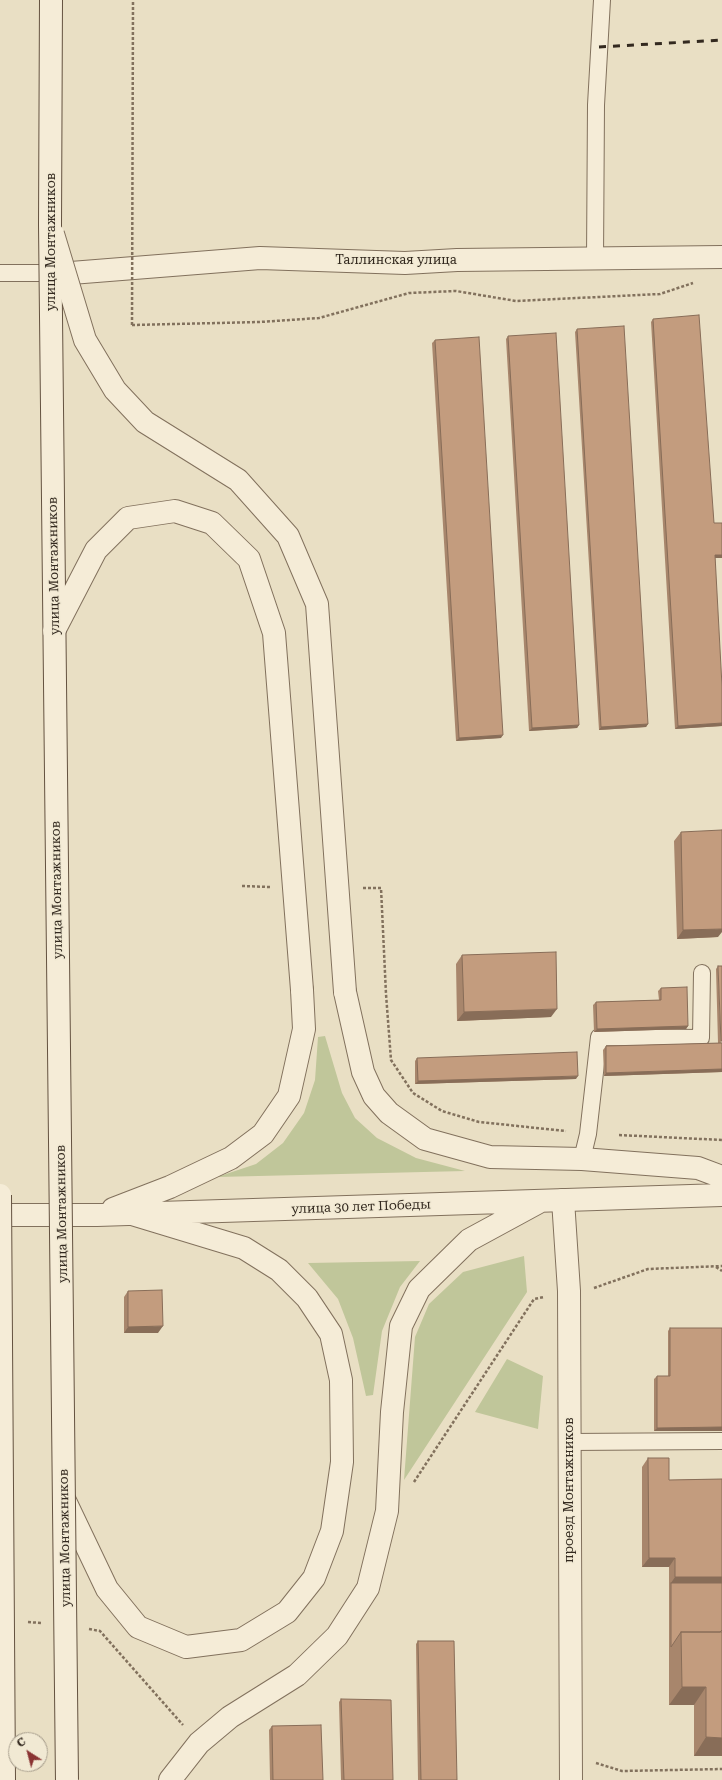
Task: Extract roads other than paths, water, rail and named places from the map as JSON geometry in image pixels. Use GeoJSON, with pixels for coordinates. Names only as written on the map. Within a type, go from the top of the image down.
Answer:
{"type":"FeatureCollection","features":[{"type":"Feature","properties":{"kind":"street","name":"улица Монтажников"},"geometry":{"type":"LineString","coordinates":[[51,0],[50,226],[67,1780]]}},
{"type":"Feature","properties":{"kind":"street"},"geometry":{"type":"LineString","coordinates":[[50,226],[85,340],[114,390],[146,422],[238,480],[288,536],[317,604],[344,992],[363,1072],[374,1096],[389,1113],[425,1139],[490,1157],[582,1159],[698,1168],[722,1177]]}},
{"type":"Feature","properties":{"kind":"street","name":"Таллинская улица"},"geometry":{"type":"LineString","coordinates":[[71,273],[260,258],[405,263],[457,260],[722,257]]}},
{"type":"Feature","properties":{"kind":"street"},"geometry":{"type":"LineString","coordinates":[[54,632],[96,550],[128,518],[175,511],[212,523],[249,559],[274,633],[302,990],[304,1029],[289,1096],[263,1134],[231,1158],[170,1187],[97,1215]]}},
{"type":"Feature","properties":{"kind":"street"},"geometry":{"type":"LineString","coordinates":[[0,1195],[4,1780]]}},
{"type":"Feature","properties":{"kind":"street","name":"улица 30 лет Победы"},"geometry":{"type":"LineString","coordinates":[[0,1215],[97,1215],[722,1195]]}},
{"type":"Feature","properties":{"kind":"street","name":"проезд Монтажников"},"geometry":{"type":"LineString","coordinates":[[563,1200],[569,1291],[571,1780]]}},
{"type":"Feature","properties":{"kind":"street"},"geometry":{"type":"LineString","coordinates":[[170,1780],[199,1743],[230,1717],[297,1675],[337,1636],[368,1588],[387,1511],[392,1412],[401,1326],[419,1290],[469,1240],[539,1202]]}},
{"type":"Feature","properties":{"kind":"street"},"geometry":{"type":"LineString","coordinates":[[65,1501],[107,1589],[138,1627],[186,1647],[240,1640],[287,1612],[314,1578],[332,1531],[342,1454],[342,1380],[331,1334],[307,1298],[279,1270],[244,1248],[132,1214]]}},
{"type":"Feature","properties":{"kind":"lane"},"geometry":{"type":"LineString","coordinates":[[595,259],[596,105],[602,0]]}},
{"type":"Feature","properties":{"kind":"lane"},"geometry":{"type":"LineString","coordinates":[[0,273],[71,273]]}},
{"type":"Feature","properties":{"kind":"lane"},"geometry":{"type":"LineString","coordinates":[[582,1159],[588,1134],[599,1037],[701,1038],[702,973]]}},
{"type":"Feature","properties":{"kind":"lane"},"geometry":{"type":"LineString","coordinates":[[569,1442],[722,1441]]}},
{"type":"Feature","properties":{"kind":"railway"},"geometry":{"type":"LineString","coordinates":[[599,47],[722,40]]}}]}
